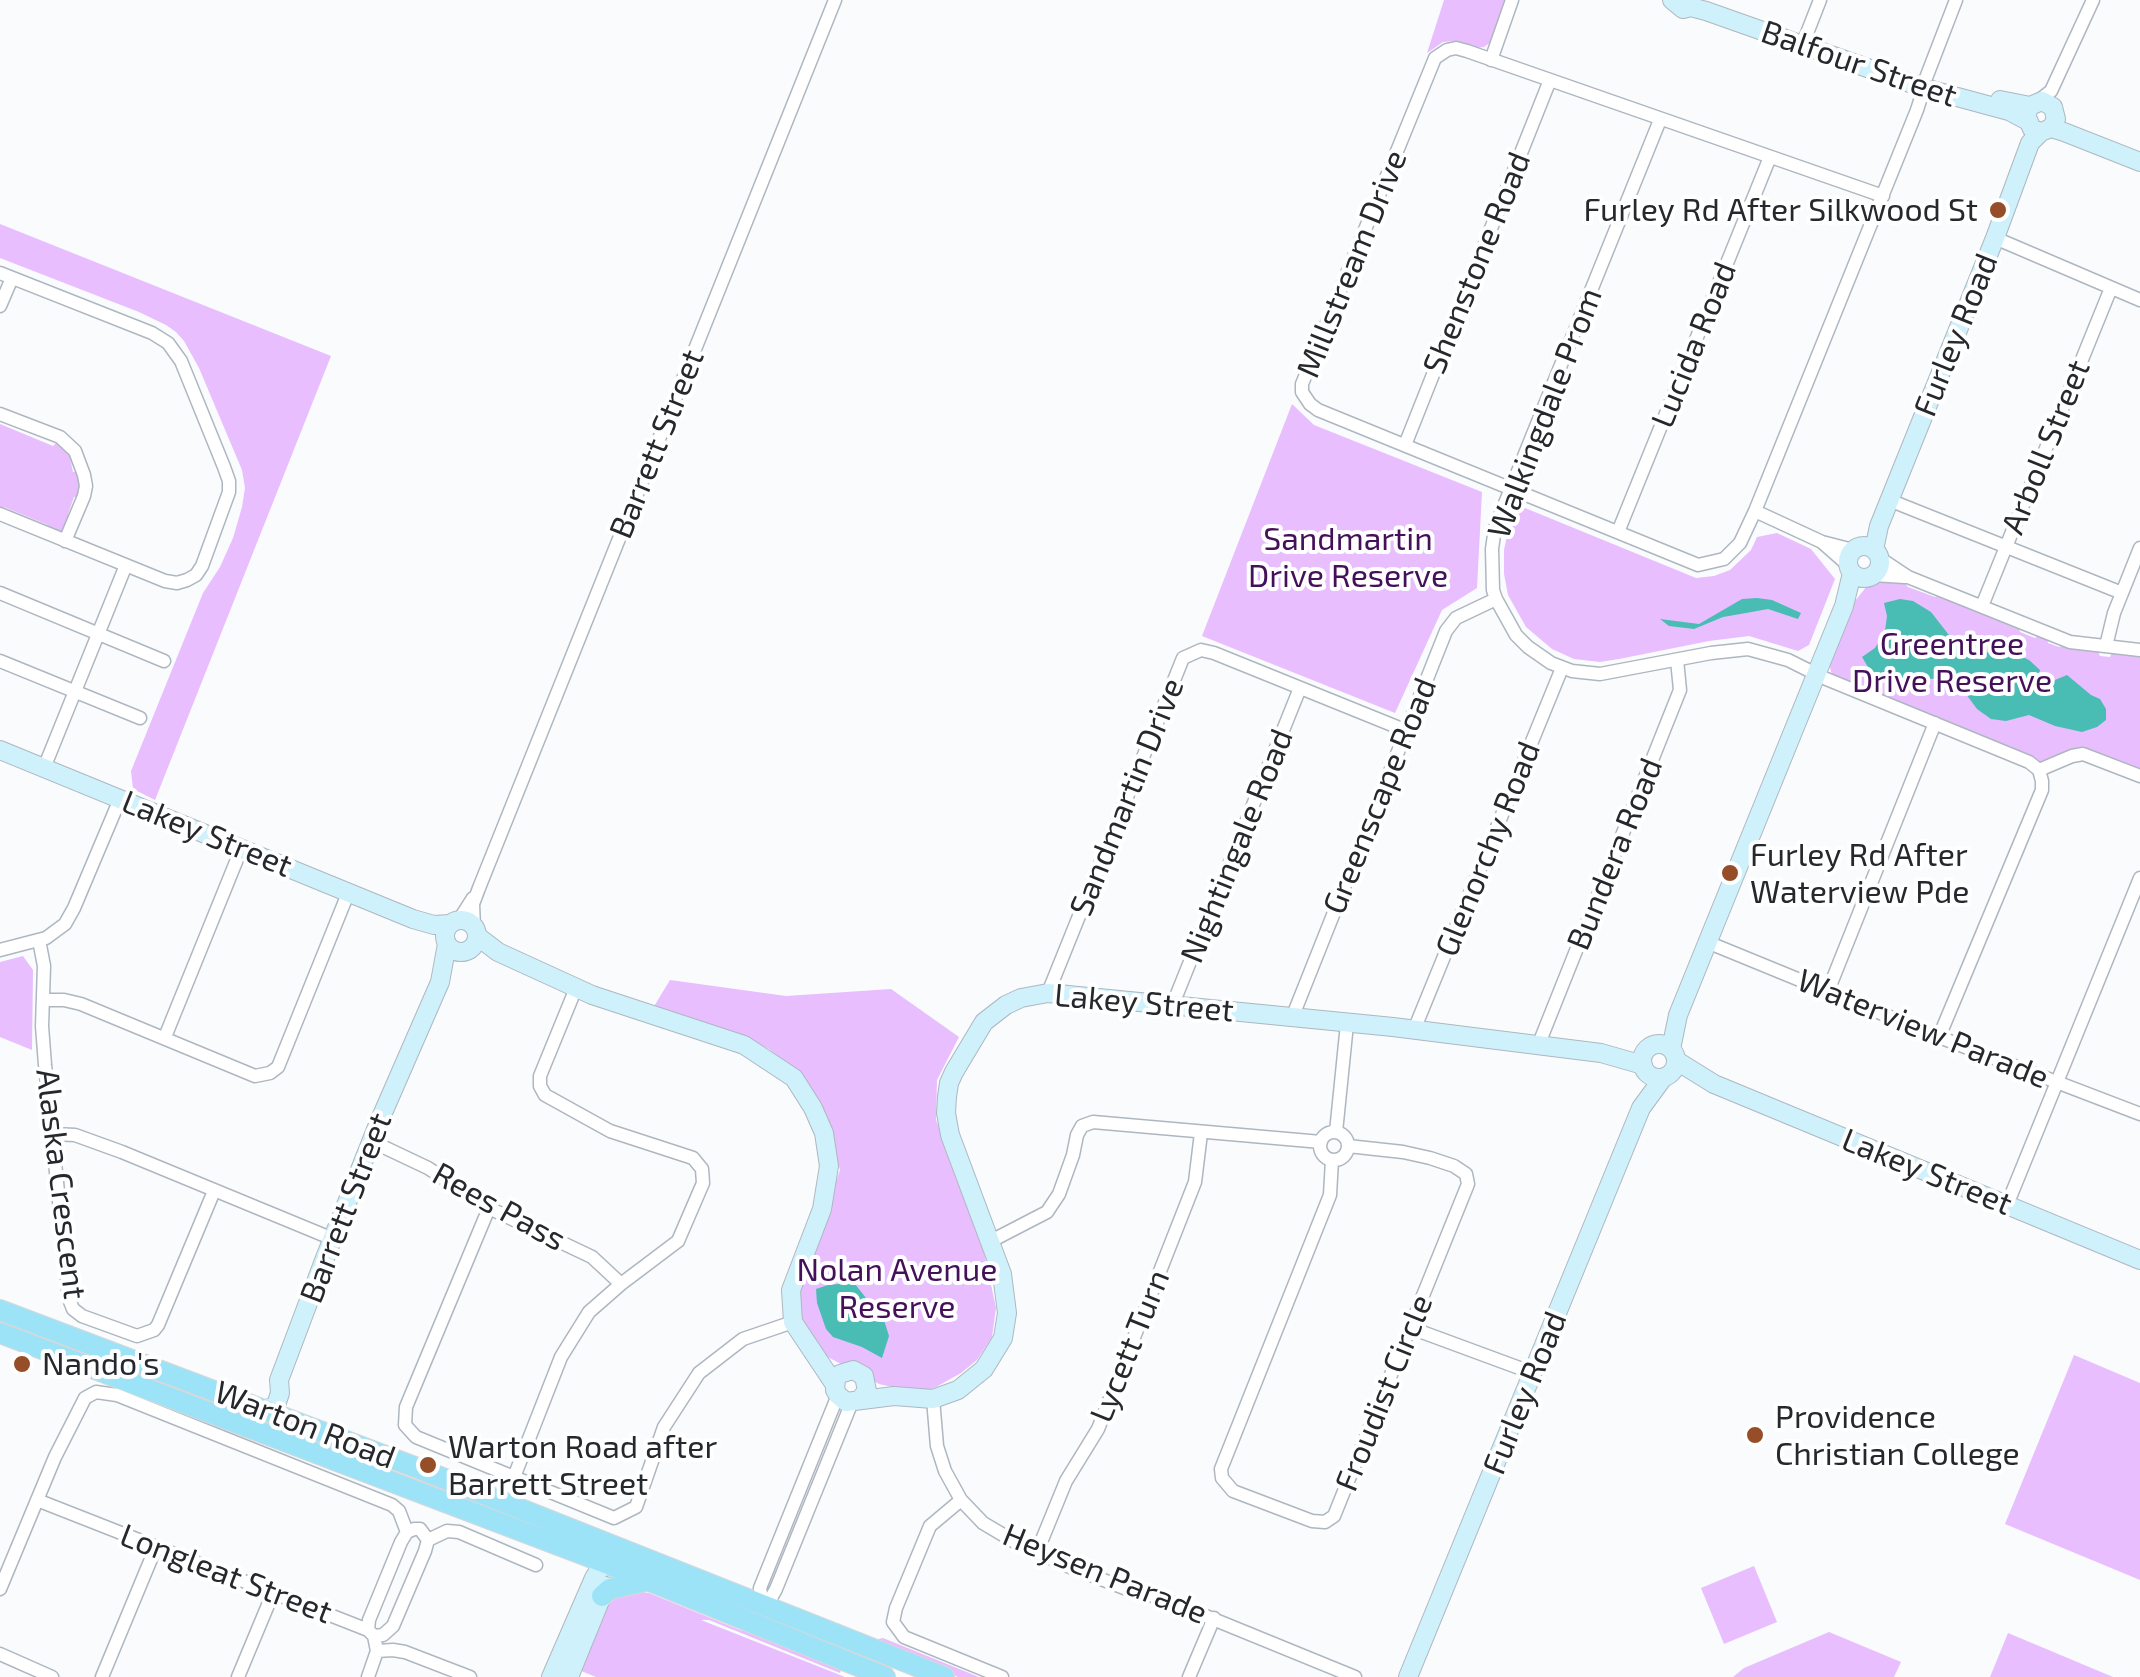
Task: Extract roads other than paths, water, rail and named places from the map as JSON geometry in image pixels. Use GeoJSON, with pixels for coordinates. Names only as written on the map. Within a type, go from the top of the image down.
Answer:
{"type":"FeatureCollection","features":[{"type":"Feature","properties":{"kind":"main road","name":"Warton Road"},"geometry":{"type":"LineString","coordinates":[[0,1310],[588,1534],[944,1677]]}},
{"type":"Feature","properties":{"kind":"main road","name":"Warton Road"},"geometry":{"type":"LineString","coordinates":[[0,1333],[294,1444],[602,1579],[648,1581],[885,1677]]}},
{"type":"Feature","properties":{"kind":"main road"},"geometry":{"type":"LineString","coordinates":[[602,1579],[610,1589],[648,1581]]}},
{"type":"Feature","properties":{"kind":"street","name":"Barrett Street"},"geometry":{"type":"LineString","coordinates":[[265,1410],[276,1405],[279,1380],[371,1141],[460,937],[835,0]]}},
{"type":"Feature","properties":{"kind":"street"},"geometry":{"type":"LineString","coordinates":[[1491,60],[1512,0]]}},
{"type":"Feature","properties":{"kind":"street","name":"Balfour Street"},"geometry":{"type":"LineString","coordinates":[[1671,0],[1678,7],[1699,2],[1804,42],[2009,111],[2040,117],[2140,154]]}},
{"type":"Feature","properties":{"kind":"street"},"geometry":{"type":"LineString","coordinates":[[1804,42],[1820,0]]}},
{"type":"Feature","properties":{"kind":"street","name":"Millstream Drive"},"geometry":{"type":"LineString","coordinates":[[1883,196],[1456,48],[1440,53],[1302,384],[1306,398],[1318,410],[1698,565],[1724,560],[1740,543],[1755,511],[1918,110],[1956,0]]}},
{"type":"Feature","properties":{"kind":"street","name":"Furley Road"},"geometry":{"type":"LineString","coordinates":[[1408,1677],[1815,674],[1879,526],[2040,117],[2093,0]]}},
{"type":"Feature","properties":{"kind":"street","name":"Shenstone Road"},"geometry":{"type":"LineString","coordinates":[[1405,445],[1550,80]]}},
{"type":"Feature","properties":{"kind":"street","name":"Balfour Street"},"geometry":{"type":"LineString","coordinates":[[2040,117],[2140,162]]}},
{"type":"Feature","properties":{"kind":"street","name":"Walkingdale Prom"},"geometry":{"type":"LineString","coordinates":[[1562,668],[1516,635],[1492,586],[1492,549],[1510,488],[1660,120]]}},
{"type":"Feature","properties":{"kind":"street","name":"Lucida Road"},"geometry":{"type":"LineString","coordinates":[[1618,532],[1770,158]]}},
{"type":"Feature","properties":{"kind":"street"},"geometry":{"type":"LineString","coordinates":[[1995,238],[2140,300]]}},
{"type":"Feature","properties":{"kind":"street"},"geometry":{"type":"LineString","coordinates":[[0,306],[6,276],[152,333],[168,343],[180,361],[229,480],[226,504],[202,566],[187,580],[177,582],[165,581],[0,514]]}},
{"type":"Feature","properties":{"kind":"street","name":"Arboll Street"},"geometry":{"type":"LineString","coordinates":[[1982,606],[2110,288]]}},
{"type":"Feature","properties":{"kind":"street"},"geometry":{"type":"LineString","coordinates":[[0,414],[60,437],[74,451],[86,486],[66,541]]}},
{"type":"Feature","properties":{"kind":"street"},"geometry":{"type":"LineString","coordinates":[[1889,500],[2122,593]]}},
{"type":"Feature","properties":{"kind":"street"},"geometry":{"type":"LineString","coordinates":[[1755,511],[1863,562],[2070,642],[2140,650]]}},
{"type":"Feature","properties":{"kind":"street"},"geometry":{"type":"LineString","coordinates":[[2106,646],[2140,548]]}},
{"type":"Feature","properties":{"kind":"street"},"geometry":{"type":"LineString","coordinates":[[44,768],[126,565]]}},
{"type":"Feature","properties":{"kind":"street"},"geometry":{"type":"LineString","coordinates":[[0,594],[164,661]]}},
{"type":"Feature","properties":{"kind":"street","name":"Greenscape Road"},"geometry":{"type":"LineString","coordinates":[[1292,1018],[1446,632],[1456,618],[1496,600]]}},
{"type":"Feature","properties":{"kind":"street"},"geometry":{"type":"LineString","coordinates":[[1562,668],[1600,674],[1748,649],[1783,658],[2029,762],[2038,770],[2042,790],[1939,1037]]}},
{"type":"Feature","properties":{"kind":"street","name":"Sandmartin Drive"},"geometry":{"type":"LineString","coordinates":[[1048,992],[1183,658],[1201,650],[1406,731]]}},
{"type":"Feature","properties":{"kind":"street","name":"Bundera Road"},"geometry":{"type":"LineString","coordinates":[[1538,1046],[1680,690],[1677,660]]}},
{"type":"Feature","properties":{"kind":"street"},"geometry":{"type":"LineString","coordinates":[[0,661],[140,718]]}},
{"type":"Feature","properties":{"kind":"street","name":"Glenorchy Road"},"geometry":{"type":"LineString","coordinates":[[1414,1030],[1562,668]]}},
{"type":"Feature","properties":{"kind":"street","name":"Nightingale Road"},"geometry":{"type":"LineString","coordinates":[[1173,1004],[1300,688]]}},
{"type":"Feature","properties":{"kind":"street"},"geometry":{"type":"LineString","coordinates":[[1828,991],[1934,724]]}},
{"type":"Feature","properties":{"kind":"street","name":"Lakey Street"},"geometry":{"type":"LineString","coordinates":[[0,750],[498,952],[576,988],[744,1046],[794,1078],[824,1133],[829,1166],[822,1209],[791,1290],[794,1322]]}},
{"type":"Feature","properties":{"kind":"street"},"geometry":{"type":"LineString","coordinates":[[2038,770],[2082,754],[2140,776]]}},
{"type":"Feature","properties":{"kind":"street"},"geometry":{"type":"LineString","coordinates":[[0,950],[60,930],[70,917],[120,800]]}},
{"type":"Feature","properties":{"kind":"street"},"geometry":{"type":"LineString","coordinates":[[165,1037],[242,847]]}},
{"type":"Feature","properties":{"kind":"street"},"geometry":{"type":"LineString","coordinates":[[2007,1205],[2140,878]]}},
{"type":"Feature","properties":{"kind":"street"},"geometry":{"type":"LineString","coordinates":[[42,1000],[81,1004],[255,1076],[270,1073],[278,1066],[349,891]]}},
{"type":"Feature","properties":{"kind":"street","name":"Alaska Crescent"},"geometry":{"type":"LineString","coordinates":[[39,940],[44,966],[42,1026],[52,1134],[70,1304],[77,1314],[137,1336],[149,1334],[158,1325],[214,1190]]}},
{"type":"Feature","properties":{"kind":"street","name":"Waterview Parade"},"geometry":{"type":"LineString","coordinates":[[1707,942],[2140,1114]]}},
{"type":"Feature","properties":{"kind":"street"},"geometry":{"type":"LineString","coordinates":[[514,1477],[561,1357],[589,1312],[678,1242],[703,1176],[698,1162],[692,1158],[610,1131],[545,1095],[540,1076],[576,988]]}},
{"type":"Feature","properties":{"kind":"street","name":"Lakey Street"},"geometry":{"type":"LineString","coordinates":[[933,1399],[958,1390],[984,1369],[1003,1338],[1007,1313],[1002,1274],[950,1135],[946,1113],[949,1084],[984,1022],[1021,998],[1048,992],[1414,1030],[1659,1062],[2140,1260]]}},
{"type":"Feature","properties":{"kind":"street"},"geometry":{"type":"LineString","coordinates":[[1336,1132],[1346,1024]]}},
{"type":"Feature","properties":{"kind":"street"},"geometry":{"type":"LineString","coordinates":[[991,1242],[1053,1205],[1060,1194],[1077,1135],[1082,1126],[1092,1122],[1321,1142]]}},
{"type":"Feature","properties":{"kind":"street"},"geometry":{"type":"LineString","coordinates":[[1336,1132],[1346,1138],[1348,1146],[1341,1158],[1332,1160],[1321,1151],[1321,1142],[1325,1135],[1336,1132]]}},
{"type":"Feature","properties":{"kind":"street","name":"Lycett Turn"},"geometry":{"type":"LineString","coordinates":[[1037,1552],[1066,1481],[1098,1430],[1195,1182],[1201,1133]]}},
{"type":"Feature","properties":{"kind":"street"},"geometry":{"type":"LineString","coordinates":[[52,1134],[78,1136],[333,1239]]}},
{"type":"Feature","properties":{"kind":"street","name":"Rees Pass"},"geometry":{"type":"LineString","coordinates":[[371,1141],[428,1168],[490,1208],[592,1257],[621,1284]]}},
{"type":"Feature","properties":{"kind":"street","name":"Froudist Circle"},"geometry":{"type":"LineString","coordinates":[[1332,1160],[1330,1194],[1221,1469],[1222,1478],[1233,1490],[1312,1522],[1325,1522],[1334,1516],[1468,1184],[1466,1174],[1430,1158],[1348,1146]]}},
{"type":"Feature","properties":{"kind":"street"},"geometry":{"type":"LineString","coordinates":[[490,1208],[406,1407],[405,1426],[416,1437],[614,1518],[636,1507],[664,1427],[699,1373],[744,1338],[794,1322],[846,1396]]}},
{"type":"Feature","properties":{"kind":"street"},"geometry":{"type":"LineString","coordinates":[[1411,1328],[1495,1359],[1506,1370],[1531,1377]]}},
{"type":"Feature","properties":{"kind":"street"},"geometry":{"type":"LineString","coordinates":[[821,1361],[860,1372],[866,1380],[894,1396]]}},
{"type":"Feature","properties":{"kind":"street"},"geometry":{"type":"LineString","coordinates":[[796,1641],[769,1619],[760,1588],[846,1396],[840,1374],[849,1370]]}},
{"type":"Feature","properties":{"kind":"street"},"geometry":{"type":"LineString","coordinates":[[846,1396],[867,1390],[866,1380]]}},
{"type":"Feature","properties":{"kind":"street"},"geometry":{"type":"LineString","coordinates":[[0,1589],[84,1398],[96,1392],[117,1395],[392,1506],[407,1532]]}},
{"type":"Feature","properties":{"kind":"street"},"geometry":{"type":"LineString","coordinates":[[846,1396],[933,1399]]}},
{"type":"Feature","properties":{"kind":"street","name":"Heysen Parade"},"geometry":{"type":"LineString","coordinates":[[933,1399],[937,1446],[945,1471],[961,1500],[983,1523],[1037,1552],[1124,1588],[1214,1618],[1355,1677]]}},
{"type":"Feature","properties":{"kind":"street"},"geometry":{"type":"LineString","coordinates":[[232,1421],[265,1410],[278,1431],[294,1444]]}},
{"type":"Feature","properties":{"kind":"street","name":"Longleat Street"},"geometry":{"type":"LineString","coordinates":[[36,1500],[371,1633]]}},
{"type":"Feature","properties":{"kind":"street"},"geometry":{"type":"LineString","coordinates":[[961,1500],[930,1526],[893,1622],[904,1637],[1002,1677]]}},
{"type":"Feature","properties":{"kind":"street"},"geometry":{"type":"LineString","coordinates":[[368,1677],[377,1651],[368,1620],[407,1532],[420,1529],[428,1540]]}},
{"type":"Feature","properties":{"kind":"street"},"geometry":{"type":"LineString","coordinates":[[371,1633],[383,1635],[393,1626],[428,1540],[447,1531],[459,1532],[536,1565]]}},
{"type":"Feature","properties":{"kind":"street"},"geometry":{"type":"LineString","coordinates":[[569,1677],[602,1579],[604,1554],[588,1534]]}},
{"type":"Feature","properties":{"kind":"street"},"geometry":{"type":"LineString","coordinates":[[102,1677],[156,1548]]}},
{"type":"Feature","properties":{"kind":"street"},"geometry":{"type":"LineString","coordinates":[[551,1677],[602,1579],[620,1557],[638,1554]]}},
{"type":"Feature","properties":{"kind":"street"},"geometry":{"type":"LineString","coordinates":[[238,1677],[274,1593]]}},
{"type":"Feature","properties":{"kind":"street"},"geometry":{"type":"LineString","coordinates":[[723,1611],[744,1611],[763,1604]]}},
{"type":"Feature","properties":{"kind":"street"},"geometry":{"type":"LineString","coordinates":[[1189,1677],[1214,1618]]}},
{"type":"Feature","properties":{"kind":"street"},"geometry":{"type":"LineString","coordinates":[[377,1651],[406,1652],[470,1677]]}},
{"type":"Feature","properties":{"kind":"street"},"geometry":{"type":"LineString","coordinates":[[0,1654],[52,1677]]}},
{"type":"Feature","properties":{"kind":"water"},"geometry":{"type":"Polygon","coordinates":[[[1757,598],[1801,613],[1798,619],[1768,609],[1723,617],[1694,629],[1669,626],[1660,619],[1699,624],[1742,599],[1757,598]]]}},
{"type":"Feature","properties":{"kind":"water"},"geometry":{"type":"Polygon","coordinates":[[[1913,601],[1931,612],[1963,653],[2014,653],[2029,660],[2040,670],[2037,682],[2043,692],[2049,692],[2055,680],[2067,675],[2100,699],[2106,709],[2106,720],[2082,732],[2029,715],[2006,721],[1991,719],[1977,709],[1960,686],[1948,680],[1894,683],[1880,678],[1862,657],[1875,648],[1885,631],[1884,603],[1913,601]]]}},
{"type":"Feature","properties":{"kind":"water"},"geometry":{"type":"Polygon","coordinates":[[[855,1284],[866,1298],[868,1308],[877,1309],[883,1317],[889,1336],[882,1358],[833,1337],[826,1329],[816,1289],[855,1284]]]}},
{"type":"Feature","properties":{"kind":"place","name":"Furley Rd After Silkwood St"},"geometry":{"type":"Point","coordinates":[1998,210]}},
{"type":"Feature","properties":{"kind":"place","name":"Furley Rd After Waterview Pde"},"geometry":{"type":"Point","coordinates":[1730,873]}},
{"type":"Feature","properties":{"kind":"place","name":"Nando's"},"geometry":{"type":"Point","coordinates":[22,1364]}},
{"type":"Feature","properties":{"kind":"place","name":"Providence Christian College"},"geometry":{"type":"Point","coordinates":[1755,1435]}},
{"type":"Feature","properties":{"kind":"place","name":"Warton Road after Barrett Street"},"geometry":{"type":"Point","coordinates":[428,1465]}},
{"type":"Feature","properties":{"kind":"park label","name":"Sandmartin Drive Reserve"},"geometry":{"type":"Point","coordinates":[1348,558]}},
{"type":"Feature","properties":{"kind":"park label","name":"Greentree Drive Reserve"},"geometry":{"type":"Point","coordinates":[1952,662]}},
{"type":"Feature","properties":{"kind":"park label","name":"Nolan Avenue Reserve"},"geometry":{"type":"Point","coordinates":[897,1288]}}]}
